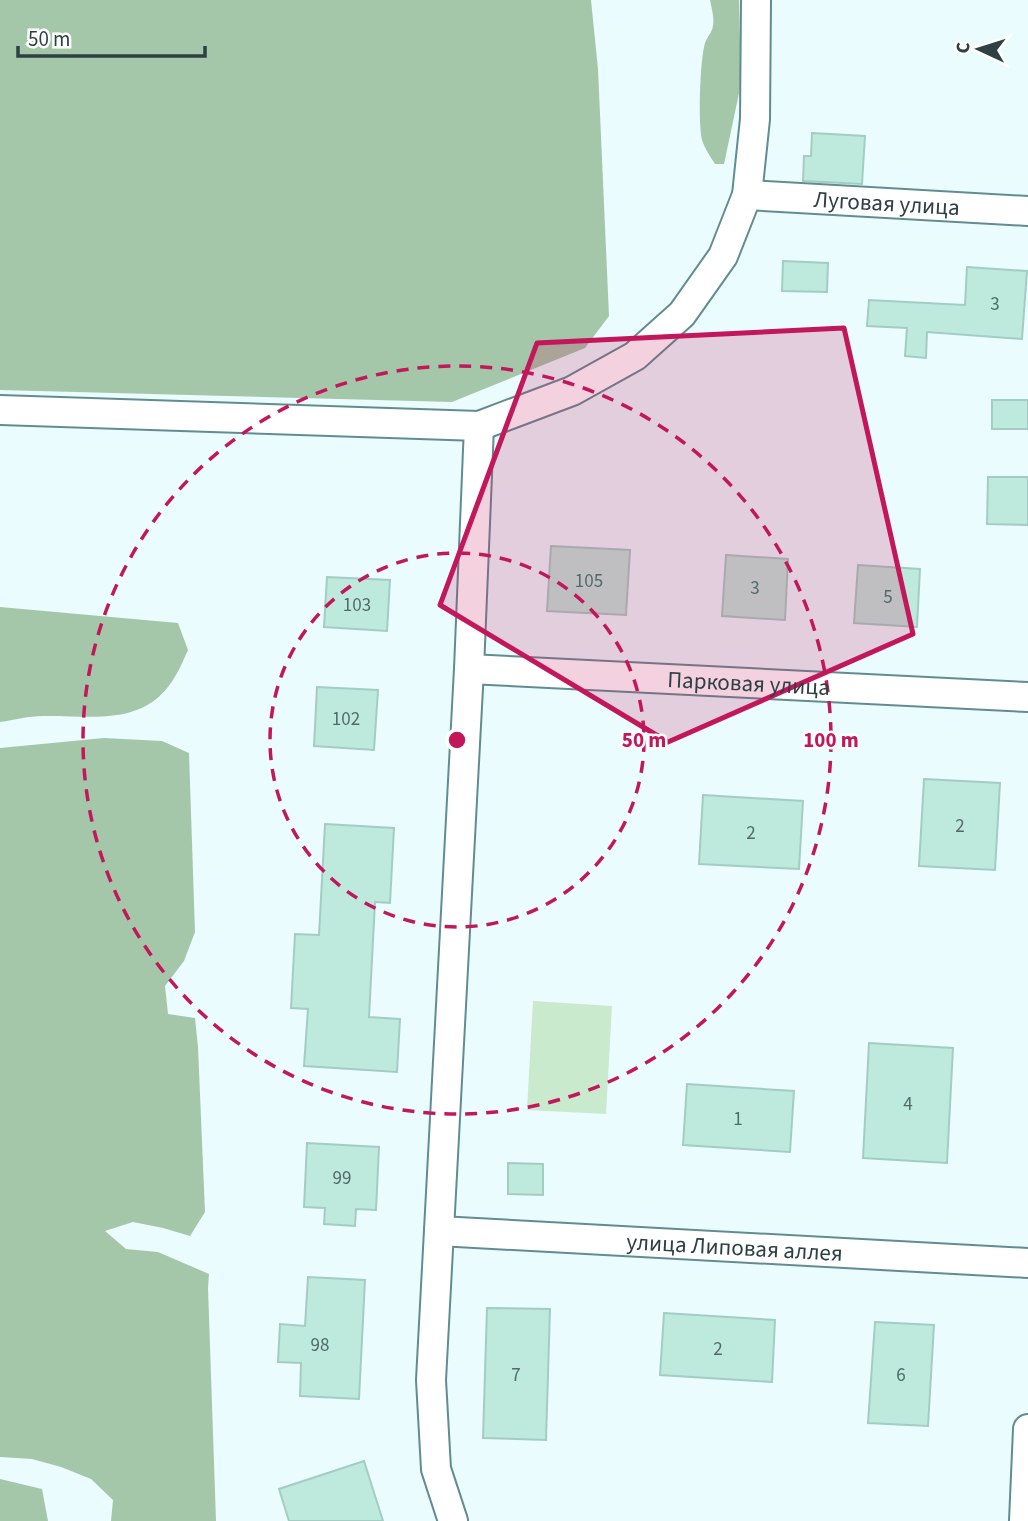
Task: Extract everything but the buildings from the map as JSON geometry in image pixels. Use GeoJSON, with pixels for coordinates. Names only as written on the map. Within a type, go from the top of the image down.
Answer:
{"type":"FeatureCollection","features":[{"type":"Feature","properties":{"kind":"street"},"geometry":{"type":"LineString","coordinates":[[0,410],[478,426],[572,391],[635,356],[682,314],[723,256],[747,195],[755,119],[756,0]]}},
{"type":"Feature","properties":{"kind":"street","name":"Луговая улица"},"geometry":{"type":"LineString","coordinates":[[747,195],[1028,211]]}},
{"type":"Feature","properties":{"kind":"street"},"geometry":{"type":"LineString","coordinates":[[453,1521],[436,1469],[431,1380],[469,669],[478,426]]}},
{"type":"Feature","properties":{"kind":"street","name":"Парковая улица"},"geometry":{"type":"LineString","coordinates":[[469,669],[1028,697]]}},
{"type":"Feature","properties":{"kind":"street","name":"улица Липовая аллея"},"geometry":{"type":"LineString","coordinates":[[439,1231],[1028,1263]]}},
{"type":"Feature","properties":{"kind":"street"},"geometry":{"type":"LineString","coordinates":[[1024,1521],[1028,1429]]}},
{"type":"Feature","properties":{"kind":"highlighted area"},"geometry":{"type":"Polygon","coordinates":[[[844,328],[913,634],[668,742],[440,605],[537,343],[844,328]]]}},
{"type":"Feature","properties":{"kind":"green space"},"geometry":{"type":"Polygon","coordinates":[[[0,0],[591,0],[598,69],[609,316],[585,348],[452,402],[0,390],[0,0]]]}},
{"type":"Feature","properties":{"kind":"green space"},"geometry":{"type":"Polygon","coordinates":[[[710,0],[739,0],[741,84],[724,164],[715,164],[703,143],[701,132],[703,56],[713,25],[710,0]]]}},
{"type":"Feature","properties":{"kind":"green space"},"geometry":{"type":"Polygon","coordinates":[[[0,607],[178,623],[188,650],[178,672],[164,692],[150,704],[134,711],[100,717],[38,716],[0,722],[0,607]]]}},
{"type":"Feature","properties":{"kind":"green space"},"geometry":{"type":"Polygon","coordinates":[[[104,738],[162,741],[189,753],[195,932],[184,961],[165,986],[168,1014],[195,1018],[205,1212],[190,1236],[133,1222],[105,1231],[126,1249],[158,1252],[209,1274],[216,1521],[111,1521],[113,1500],[91,1479],[32,1459],[0,1457],[0,748],[104,738]]]}},
{"type":"Feature","properties":{"kind":"green space"},"geometry":{"type":"Polygon","coordinates":[[[533,1001],[612,1006],[606,1114],[527,1110],[533,1001]]]}},
{"type":"Feature","properties":{"kind":"green space"},"geometry":{"type":"Polygon","coordinates":[[[0,1479],[42,1489],[48,1521],[0,1521],[0,1479]]]}}]}
